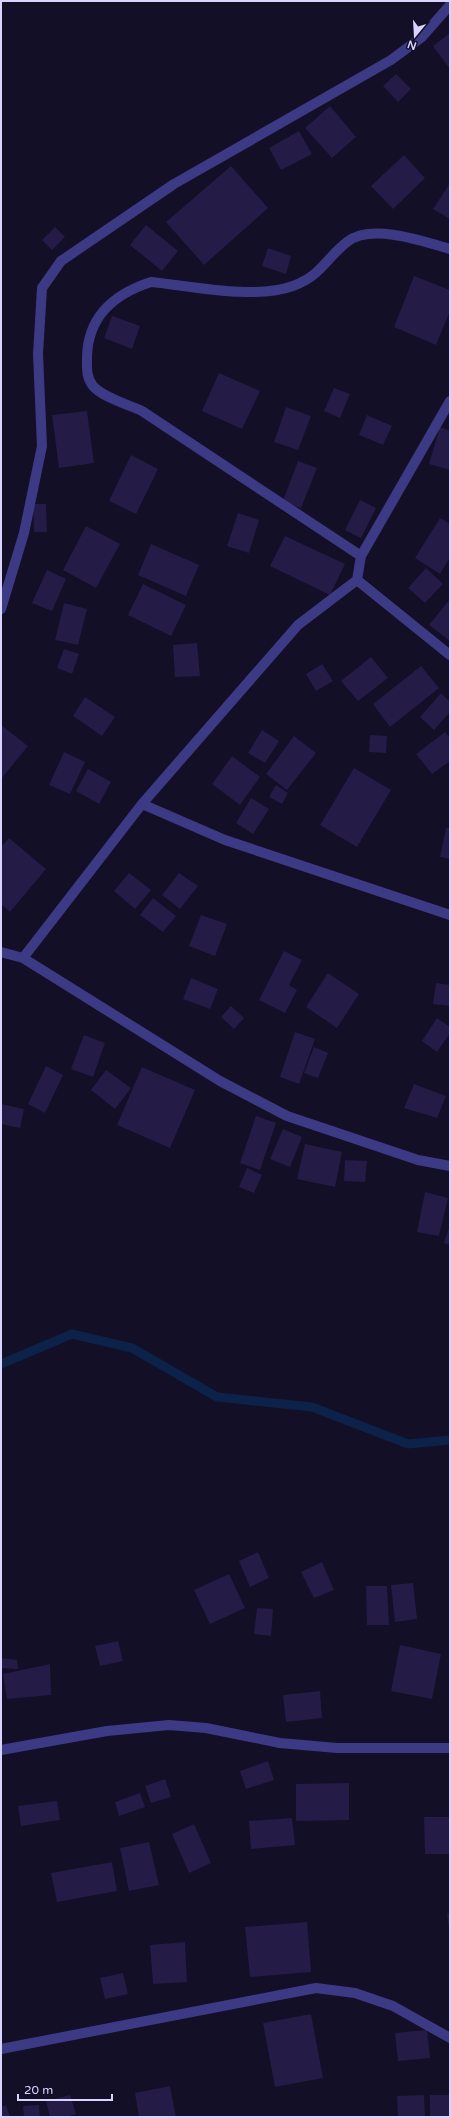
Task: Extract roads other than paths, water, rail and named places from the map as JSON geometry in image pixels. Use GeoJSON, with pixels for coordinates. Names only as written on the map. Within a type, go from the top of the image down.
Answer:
{"type":"FeatureCollection","features":[{"type":"Feature","properties":{"kind":"street"},"geometry":{"type":"LineString","coordinates":[[1,609],[24,533],[42,446],[38,354],[42,288],[61,261],[174,184],[391,60],[422,37],[450,5]]}},
{"type":"Feature","properties":{"kind":"street"},"geometry":{"type":"LineString","coordinates":[[361,556],[142,411],[111,398],[94,387],[86,374],[88,342],[94,326],[107,305],[136,287],[151,282],[252,293],[293,286],[318,272],[347,241],[363,236],[385,233],[450,249]]}},
{"type":"Feature","properties":{"kind":"street"},"geometry":{"type":"LineString","coordinates":[[23,958],[142,804],[298,625],[357,580],[361,556],[450,401]]}},
{"type":"Feature","properties":{"kind":"street"},"geometry":{"type":"LineString","coordinates":[[357,580],[450,655]]}},
{"type":"Feature","properties":{"kind":"street"},"geometry":{"type":"LineString","coordinates":[[142,804],[226,840],[450,916]]}},
{"type":"Feature","properties":{"kind":"street"},"geometry":{"type":"LineString","coordinates":[[1,952],[23,958],[220,1081],[287,1116],[418,1160],[450,1166]]}},
{"type":"Feature","properties":{"kind":"street"},"geometry":{"type":"LineString","coordinates":[[1,1750],[108,1731],[169,1725],[206,1728],[280,1743],[337,1748],[450,1748]]}},
{"type":"Feature","properties":{"kind":"street"},"geometry":{"type":"LineString","coordinates":[[1,2049],[316,1988],[355,1992],[393,2006],[450,2038]]}},
{"type":"Feature","properties":{"kind":"waterway"},"geometry":{"type":"LineString","coordinates":[[1,1364],[72,1334],[132,1348],[217,1397],[312,1407],[408,1444],[450,1440]]}}]}
